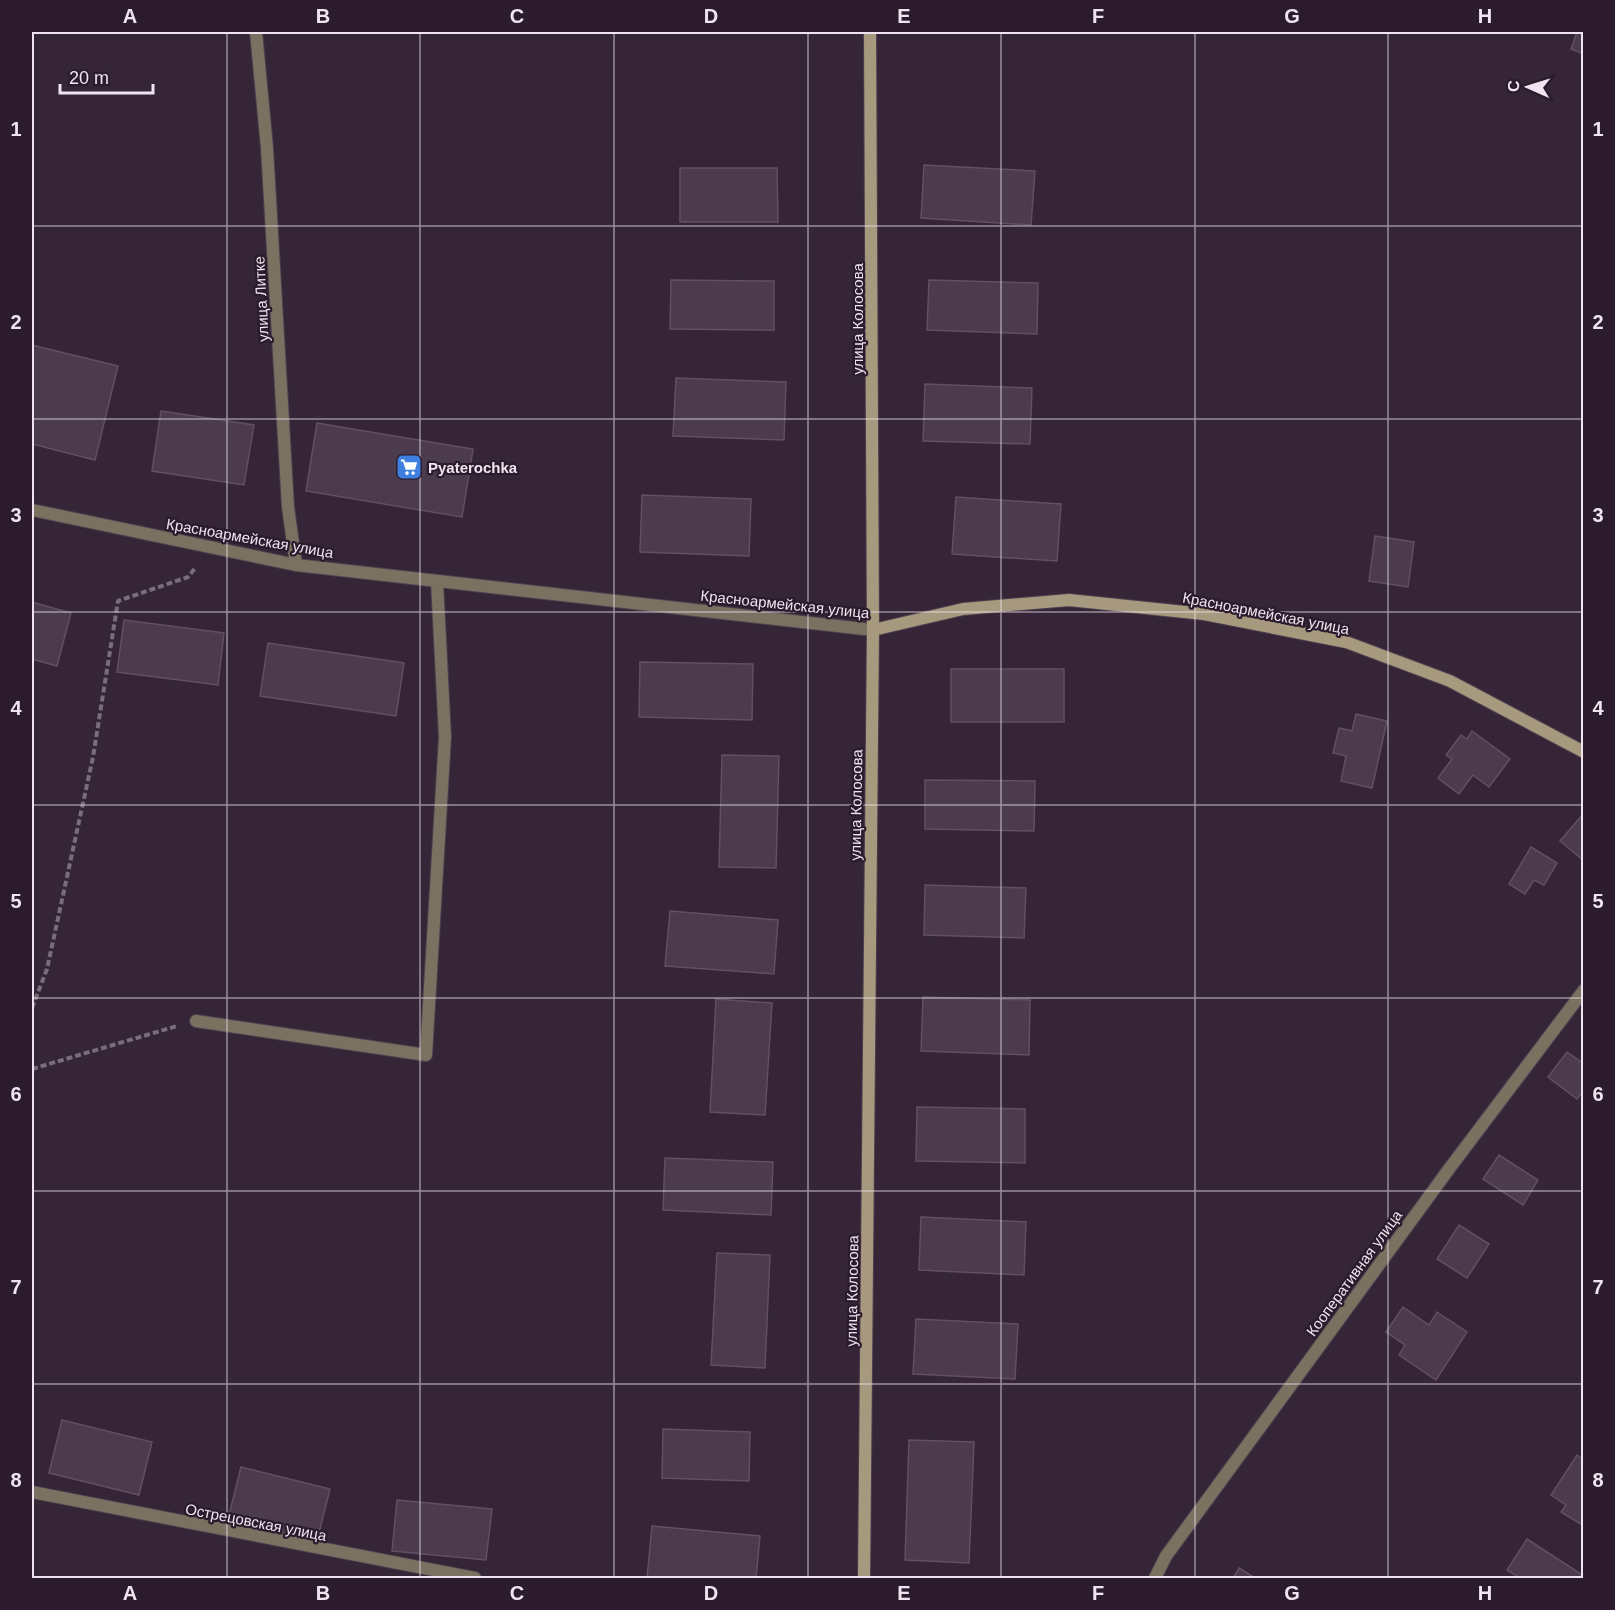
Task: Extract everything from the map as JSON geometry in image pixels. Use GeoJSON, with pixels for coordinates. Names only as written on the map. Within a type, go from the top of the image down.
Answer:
{"type":"FeatureCollection","features":[{"type":"Feature","properties":{"kind":"main road","name":"улица Колосова"},"geometry":{"type":"LineString","coordinates":[[864,1578],[873,630],[870,32]]}},
{"type":"Feature","properties":{"kind":"main road","name":"Красноармейская улица"},"geometry":{"type":"LineString","coordinates":[[873,630],[963,609],[1069,600],[1204,614],[1346,642],[1450,681],[1584,752]]}},
{"type":"Feature","properties":{"kind":"street","name":"улица Литке"},"geometry":{"type":"LineString","coordinates":[[256,32],[267,148],[288,507],[296,565]]}},
{"type":"Feature","properties":{"kind":"street","name":"Красноармейская улица"},"geometry":{"type":"LineString","coordinates":[[32,510],[296,565],[873,630]]}},
{"type":"Feature","properties":{"kind":"street"},"geometry":{"type":"LineString","coordinates":[[196,1021],[426,1055],[445,736],[438,580]]}},
{"type":"Feature","properties":{"kind":"street","name":"Кооперативная улица"},"geometry":{"type":"LineString","coordinates":[[1155,1578],[1166,1556],[1449,1169],[1584,990]]}},
{"type":"Feature","properties":{"kind":"street","name":"Острецовская улица"},"geometry":{"type":"LineString","coordinates":[[32,1492],[475,1578]]}},
{"type":"Feature","properties":{"kind":"path"},"geometry":{"type":"LineString","coordinates":[[32,1008],[47,969],[93,757],[118,601],[188,577],[213,548]]}},
{"type":"Feature","properties":{"kind":"path"},"geometry":{"type":"LineString","coordinates":[[32,1069],[196,1021]]}},
{"type":"Feature","properties":{"kind":"building"},"geometry":{"type":"Polygon","coordinates":[[[1577,32],[1584,32],[1584,54],[1571,49],[1577,32]]]}},
{"type":"Feature","properties":{"kind":"building"},"geometry":{"type":"Polygon","coordinates":[[[924,165],[1035,171],[1031,225],[921,218],[924,165]]]}},
{"type":"Feature","properties":{"kind":"building"},"geometry":{"type":"Polygon","coordinates":[[[680,168],[777,168],[778,222],[680,222],[680,168]]]}},
{"type":"Feature","properties":{"kind":"building"},"geometry":{"type":"Polygon","coordinates":[[[671,280],[774,281],[774,330],[670,329],[671,280]]]}},
{"type":"Feature","properties":{"kind":"building"},"geometry":{"type":"Polygon","coordinates":[[[929,280],[1038,283],[1037,334],[927,330],[929,280]]]}},
{"type":"Feature","properties":{"kind":"building"},"geometry":{"type":"Polygon","coordinates":[[[32,345],[118,366],[95,460],[32,444],[32,345]]]}},
{"type":"Feature","properties":{"kind":"building"},"geometry":{"type":"Polygon","coordinates":[[[676,378],[786,382],[784,440],[673,436],[676,378]]]}},
{"type":"Feature","properties":{"kind":"building"},"geometry":{"type":"Polygon","coordinates":[[[925,384],[1032,388],[1030,444],[923,441],[925,384]]]}},
{"type":"Feature","properties":{"kind":"building"},"geometry":{"type":"Polygon","coordinates":[[[161,411],[254,425],[244,485],[152,471],[161,411]]]}},
{"type":"Feature","properties":{"kind":"building"},"geometry":{"type":"Polygon","coordinates":[[[317,423],[473,449],[462,517],[306,491],[317,423]]]}},
{"type":"Feature","properties":{"kind":"building"},"geometry":{"type":"Polygon","coordinates":[[[642,495],[751,499],[749,556],[640,552],[642,495]]]}},
{"type":"Feature","properties":{"kind":"building"},"geometry":{"type":"Polygon","coordinates":[[[956,497],[1061,504],[1057,561],[952,554],[956,497]]]}},
{"type":"Feature","properties":{"kind":"building"},"geometry":{"type":"Polygon","coordinates":[[[1375,536],[1414,542],[1408,587],[1369,581],[1375,536]]]}},
{"type":"Feature","properties":{"kind":"building"},"geometry":{"type":"Polygon","coordinates":[[[32,602],[71,613],[57,666],[32,659],[32,602]]]}},
{"type":"Feature","properties":{"kind":"building"},"geometry":{"type":"Polygon","coordinates":[[[124,620],[224,633],[218,685],[117,672],[124,620]]]}},
{"type":"Feature","properties":{"kind":"building"},"geometry":{"type":"Polygon","coordinates":[[[268,643],[404,663],[396,716],[260,696],[268,643]]]}},
{"type":"Feature","properties":{"kind":"building"},"geometry":{"type":"Polygon","coordinates":[[[640,662],[753,664],[752,720],[639,717],[640,662]]]}},
{"type":"Feature","properties":{"kind":"building"},"geometry":{"type":"Polygon","coordinates":[[[951,669],[1064,669],[1064,722],[951,722],[951,669]]]}},
{"type":"Feature","properties":{"kind":"building"},"geometry":{"type":"Polygon","coordinates":[[[1356,714],[1387,721],[1372,788],[1341,781],[1346,756],[1333,753],[1339,728],[1352,731],[1356,714]]]}},
{"type":"Feature","properties":{"kind":"building"},"geometry":{"type":"Polygon","coordinates":[[[1472,731],[1510,759],[1489,787],[1473,775],[1459,794],[1438,778],[1452,759],[1446,755],[1461,735],[1467,739],[1472,731]]]}},
{"type":"Feature","properties":{"kind":"building"},"geometry":{"type":"Polygon","coordinates":[[[722,755],[779,756],[776,868],[719,867],[722,755]]]}},
{"type":"Feature","properties":{"kind":"building"},"geometry":{"type":"Polygon","coordinates":[[[925,780],[1035,781],[1034,831],[925,829],[925,780]]]}},
{"type":"Feature","properties":{"kind":"building"},"geometry":{"type":"Polygon","coordinates":[[[1584,813],[1584,861],[1560,841],[1584,813]]]}},
{"type":"Feature","properties":{"kind":"building"},"geometry":{"type":"Polygon","coordinates":[[[1531,847],[1557,863],[1544,885],[1534,880],[1525,894],[1509,884],[1531,847]]]}},
{"type":"Feature","properties":{"kind":"building"},"geometry":{"type":"Polygon","coordinates":[[[925,885],[1026,888],[1024,938],[924,935],[925,885]]]}},
{"type":"Feature","properties":{"kind":"building"},"geometry":{"type":"Polygon","coordinates":[[[670,911],[778,920],[774,974],[665,966],[670,911]]]}},
{"type":"Feature","properties":{"kind":"building"},"geometry":{"type":"Polygon","coordinates":[[[923,997],[1030,1000],[1029,1055],[921,1051],[923,997]]]}},
{"type":"Feature","properties":{"kind":"building"},"geometry":{"type":"Polygon","coordinates":[[[716,999],[772,1003],[765,1115],[710,1112],[716,999]]]}},
{"type":"Feature","properties":{"kind":"building"},"geometry":{"type":"Polygon","coordinates":[[[1567,1052],[1584,1064],[1584,1090],[1577,1099],[1548,1077],[1567,1052]]]}},
{"type":"Feature","properties":{"kind":"building"},"geometry":{"type":"Polygon","coordinates":[[[917,1107],[1025,1109],[1025,1163],[916,1161],[917,1107]]]}},
{"type":"Feature","properties":{"kind":"building"},"geometry":{"type":"Polygon","coordinates":[[[1499,1155],[1538,1180],[1523,1205],[1483,1179],[1499,1155]]]}},
{"type":"Feature","properties":{"kind":"building"},"geometry":{"type":"Polygon","coordinates":[[[665,1158],[773,1162],[771,1215],[663,1210],[665,1158]]]}},
{"type":"Feature","properties":{"kind":"building"},"geometry":{"type":"Polygon","coordinates":[[[921,1217],[1026,1222],[1024,1275],[919,1270],[921,1217]]]}},
{"type":"Feature","properties":{"kind":"building"},"geometry":{"type":"Polygon","coordinates":[[[1459,1225],[1489,1244],[1467,1278],[1437,1259],[1459,1225]]]}},
{"type":"Feature","properties":{"kind":"building"},"geometry":{"type":"Polygon","coordinates":[[[717,1253],[770,1255],[765,1368],[711,1365],[717,1253]]]}},
{"type":"Feature","properties":{"kind":"building"},"geometry":{"type":"Polygon","coordinates":[[[1403,1307],[1429,1325],[1437,1312],[1467,1332],[1436,1380],[1399,1355],[1405,1345],[1386,1332],[1403,1307]]]}},
{"type":"Feature","properties":{"kind":"building"},"geometry":{"type":"Polygon","coordinates":[[[916,1319],[1018,1324],[1015,1379],[913,1374],[916,1319]]]}},
{"type":"Feature","properties":{"kind":"building"},"geometry":{"type":"Polygon","coordinates":[[[62,1420],[152,1442],[139,1495],[49,1473],[62,1420]]]}},
{"type":"Feature","properties":{"kind":"building"},"geometry":{"type":"Polygon","coordinates":[[[663,1429],[750,1432],[749,1481],[662,1478],[663,1429]]]}},
{"type":"Feature","properties":{"kind":"building"},"geometry":{"type":"Polygon","coordinates":[[[909,1440],[974,1442],[969,1563],[905,1560],[909,1440]]]}},
{"type":"Feature","properties":{"kind":"building"},"geometry":{"type":"Polygon","coordinates":[[[1577,1455],[1584,1460],[1584,1526],[1561,1512],[1566,1505],[1551,1495],[1577,1455]]]}},
{"type":"Feature","properties":{"kind":"building"},"geometry":{"type":"Polygon","coordinates":[[[241,1467],[330,1489],[317,1541],[228,1519],[241,1467]]]}},
{"type":"Feature","properties":{"kind":"building"},"geometry":{"type":"Polygon","coordinates":[[[397,1500],[492,1509],[486,1560],[392,1551],[397,1500]]]}},
{"type":"Feature","properties":{"kind":"building"},"geometry":{"type":"Polygon","coordinates":[[[652,1526],[760,1536],[756,1578],[647,1578],[652,1526]]]}},
{"type":"Feature","properties":{"kind":"building"},"geometry":{"type":"Polygon","coordinates":[[[1527,1539],[1584,1576],[1583,1578],[1520,1578],[1507,1570],[1527,1539]]]}},
{"type":"Feature","properties":{"kind":"building"},"geometry":{"type":"Polygon","coordinates":[[[1239,1568],[1255,1578],[1233,1578],[1239,1568]]]}},
{"type":"Feature","properties":{"kind":"place","name":"Pyaterochka"},"geometry":{"type":"Point","coordinates":[409,467]}}]}
